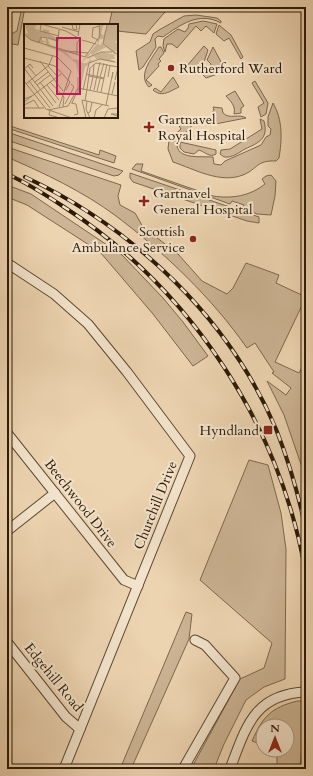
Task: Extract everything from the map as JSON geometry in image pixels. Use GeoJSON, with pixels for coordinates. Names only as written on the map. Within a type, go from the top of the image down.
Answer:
{"type":"FeatureCollection","features":[{"type":"Feature","properties":{"kind":"street","name":"Churchill Drive"},"geometry":{"type":"LineString","coordinates":[[7,263],[54,294],[88,324],[127,372],[190,456],[64,769]]}},
{"type":"Feature","properties":{"kind":"street","name":"Beechwood Drive"},"geometry":{"type":"LineString","coordinates":[[7,433],[124,580],[138,586]]}},
{"type":"Feature","properties":{"kind":"street"},"geometry":{"type":"LineString","coordinates":[[7,531],[55,493]]}},
{"type":"Feature","properties":{"kind":"street"},"geometry":{"type":"LineString","coordinates":[[183,769],[234,678],[205,645],[195,640]]}},
{"type":"Feature","properties":{"kind":"street","name":"Edgehill Road"},"geometry":{"type":"LineString","coordinates":[[7,642],[66,717],[80,729]]}},
{"type":"Feature","properties":{"kind":"street"},"geometry":{"type":"LineString","coordinates":[[230,769],[247,724],[256,712],[266,703],[278,697],[286,694],[306,692]]}},
{"type":"Feature","properties":{"kind":"shaded area"},"geometry":{"type":"Polygon","coordinates":[[[22,7],[25,7],[18,45],[7,43],[7,36],[17,31],[22,7]]]}},
{"type":"Feature","properties":{"kind":"shaded area"},"geometry":{"type":"Polygon","coordinates":[[[113,7],[173,7],[164,13],[146,34],[118,31],[118,24],[109,24],[113,7]]]}},
{"type":"Feature","properties":{"kind":"shaded area"},"geometry":{"type":"Polygon","coordinates":[[[196,15],[217,18],[221,21],[221,23],[205,18],[197,19],[183,24],[163,37],[158,36],[155,39],[156,47],[143,67],[139,70],[136,51],[150,42],[153,34],[184,16],[196,15]]]}},
{"type":"Feature","properties":{"kind":"shaded area"},"geometry":{"type":"Polygon","coordinates":[[[203,21],[217,24],[214,33],[206,26],[201,31],[196,26],[177,48],[172,44],[167,44],[165,52],[163,46],[164,39],[178,29],[185,32],[189,24],[203,21]]]}},
{"type":"Feature","properties":{"kind":"shaded area"},"geometry":{"type":"Polygon","coordinates":[[[219,25],[231,35],[243,57],[241,59],[229,38],[224,41],[216,34],[219,25]]]}},
{"type":"Feature","properties":{"kind":"shaded area"},"geometry":{"type":"Polygon","coordinates":[[[204,46],[208,50],[204,62],[195,67],[193,73],[188,72],[186,67],[204,46]]]}},
{"type":"Feature","properties":{"kind":"shaded area"},"geometry":{"type":"Polygon","coordinates":[[[159,47],[161,47],[164,53],[159,59],[161,61],[158,64],[159,66],[146,80],[152,85],[149,87],[146,82],[145,72],[159,47]]]}},
{"type":"Feature","properties":{"kind":"shaded area"},"geometry":{"type":"Polygon","coordinates":[[[213,47],[226,71],[206,78],[203,75],[211,70],[211,64],[207,60],[213,47]]]}},
{"type":"Feature","properties":{"kind":"shaded area"},"geometry":{"type":"Polygon","coordinates":[[[173,77],[179,87],[163,94],[153,90],[155,88],[161,92],[173,77]]]}},
{"type":"Feature","properties":{"kind":"shaded area"},"geometry":{"type":"Polygon","coordinates":[[[255,81],[268,103],[266,114],[261,117],[258,107],[264,103],[252,83],[255,81]]]}},
{"type":"Feature","properties":{"kind":"shaded area"},"geometry":{"type":"Polygon","coordinates":[[[235,91],[244,106],[241,108],[241,113],[234,114],[233,106],[226,96],[235,91]]]}},
{"type":"Feature","properties":{"kind":"shaded area"},"geometry":{"type":"Polygon","coordinates":[[[273,103],[279,116],[281,130],[279,158],[276,161],[261,163],[243,175],[225,178],[198,172],[173,162],[168,149],[169,140],[181,129],[178,124],[186,120],[188,125],[196,121],[177,143],[181,152],[185,155],[196,157],[213,157],[214,164],[221,165],[225,161],[261,145],[266,137],[270,135],[271,129],[268,126],[268,117],[273,103]]]}},
{"type":"Feature","properties":{"kind":"shaded area"},"geometry":{"type":"Polygon","coordinates":[[[213,107],[222,108],[223,113],[229,116],[240,116],[246,118],[210,125],[209,123],[214,120],[211,114],[214,110],[213,107]]]}},
{"type":"Feature","properties":{"kind":"shaded area"},"geometry":{"type":"Polygon","coordinates":[[[260,119],[264,121],[265,127],[264,136],[261,140],[232,156],[224,157],[220,154],[221,150],[230,149],[262,129],[260,119]]]}},
{"type":"Feature","properties":{"kind":"shaded area"},"geometry":{"type":"Polygon","coordinates":[[[7,125],[99,155],[100,150],[116,156],[114,163],[7,128],[7,125]]]}},
{"type":"Feature","properties":{"kind":"shaded area"},"geometry":{"type":"Polygon","coordinates":[[[7,132],[123,171],[119,175],[114,176],[7,140],[7,132]]]}},
{"type":"Feature","properties":{"kind":"shaded area"},"geometry":{"type":"Polygon","coordinates":[[[180,142],[216,150],[216,154],[210,155],[199,150],[194,154],[184,152],[180,148],[180,142]]]}},
{"type":"Feature","properties":{"kind":"shaded area"},"geometry":{"type":"Polygon","coordinates":[[[7,147],[121,185],[118,196],[120,205],[135,213],[143,227],[178,254],[202,281],[227,294],[233,288],[246,263],[279,275],[276,283],[306,297],[275,362],[299,373],[306,359],[306,479],[284,415],[267,381],[286,395],[291,388],[272,373],[274,372],[255,343],[247,348],[219,311],[187,277],[134,230],[91,199],[49,176],[7,157],[7,147]]]}},
{"type":"Feature","properties":{"kind":"shaded area"},"geometry":{"type":"Polygon","coordinates":[[[136,164],[143,164],[141,171],[213,196],[220,197],[234,197],[247,194],[265,184],[262,179],[271,175],[276,181],[271,215],[257,214],[243,208],[244,205],[232,201],[230,204],[132,169],[136,164]]]}},
{"type":"Feature","properties":{"kind":"shaded area"},"geometry":{"type":"Polygon","coordinates":[[[130,173],[259,217],[259,223],[247,221],[133,182],[130,178],[130,173]]]}},
{"type":"Feature","properties":{"kind":"shaded area"},"geometry":{"type":"Polygon","coordinates":[[[7,185],[31,194],[122,255],[163,298],[208,356],[193,366],[153,314],[100,252],[27,205],[7,197],[7,185]]]}},
{"type":"Feature","properties":{"kind":"shaded area"},"geometry":{"type":"Polygon","coordinates":[[[249,460],[268,465],[281,513],[286,549],[285,679],[264,687],[246,700],[224,744],[214,769],[191,769],[240,679],[264,668],[272,643],[200,580],[249,460]]]}},
{"type":"Feature","properties":{"kind":"shaded area"},"geometry":{"type":"Polygon","coordinates":[[[186,612],[192,614],[189,639],[131,769],[120,769],[186,612]]]}},
{"type":"Feature","properties":{"kind":"shaded area"},"geometry":{"type":"Polygon","coordinates":[[[297,701],[306,701],[300,769],[277,769],[277,758],[295,758],[295,718],[265,718],[274,710],[297,701]]]}},
{"type":"Feature","properties":{"kind":"shaded area"},"geometry":{"type":"Polygon","coordinates":[[[255,734],[255,742],[252,741],[255,734]]]}},
{"type":"Feature","properties":{"kind":"railway"},"geometry":{"type":"LineString","coordinates":[[7,174],[50,198],[110,240],[152,278],[190,320],[223,366],[252,415],[276,466],[294,520],[306,575]]}},
{"type":"Feature","properties":{"kind":"railway"},"geometry":{"type":"LineString","coordinates":[[25,177],[65,198],[104,222],[140,250],[174,280],[205,314],[232,350],[256,388],[276,429],[293,479],[306,531]]}},
{"type":"Feature","properties":{"kind":"place","name":"Rutherford Ward"},"geometry":{"type":"Point","coordinates":[171,68]}},
{"type":"Feature","properties":{"kind":"place","name":"Gartnavel Royal Hospital"},"geometry":{"type":"Point","coordinates":[149,127]}},
{"type":"Feature","properties":{"kind":"place","name":"Gartnavel General Hospital"},"geometry":{"type":"Point","coordinates":[144,201]}},
{"type":"Feature","properties":{"kind":"place","name":"Scottish Ambulance Service"},"geometry":{"type":"Point","coordinates":[193,239]}},
{"type":"Feature","properties":{"kind":"place","name":"Hyndland"},"geometry":{"type":"Point","coordinates":[268,430]}}]}
